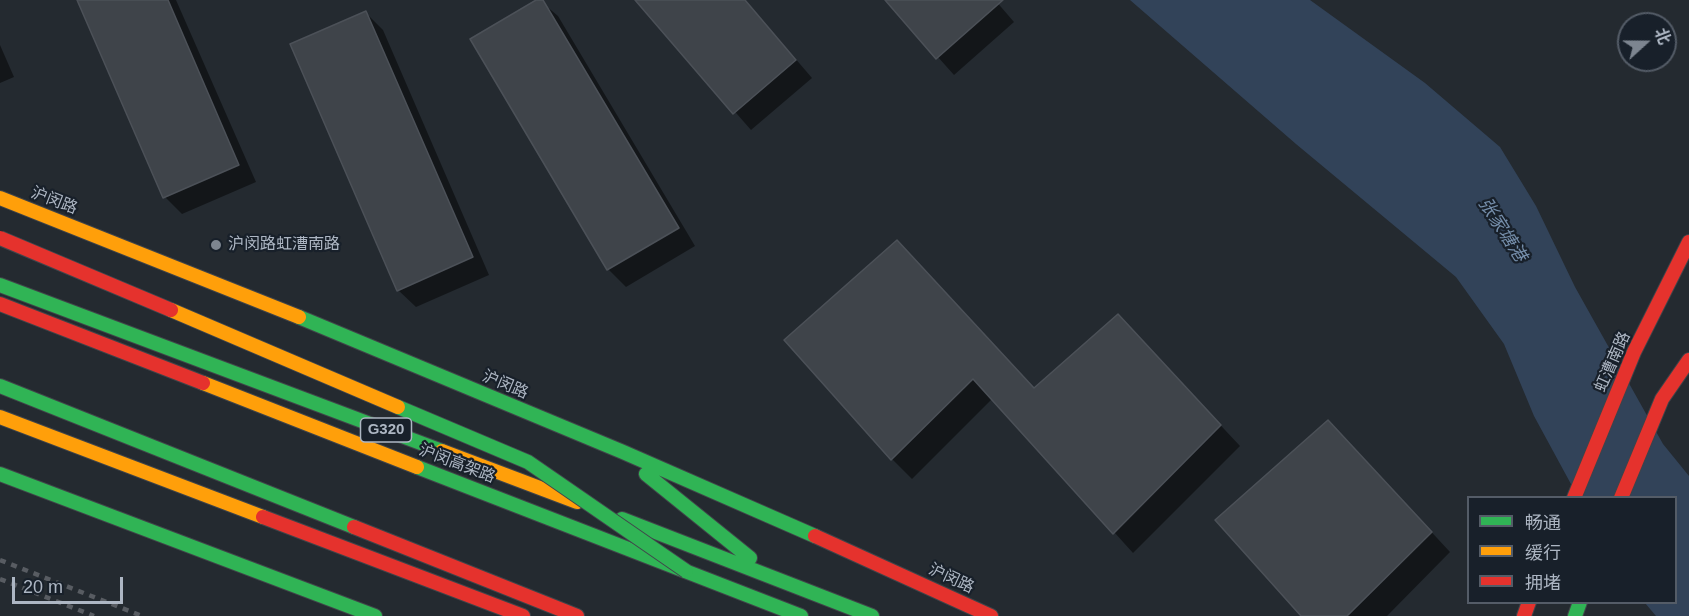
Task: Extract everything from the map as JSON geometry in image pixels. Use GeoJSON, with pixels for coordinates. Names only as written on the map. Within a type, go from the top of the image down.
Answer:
{"type":"FeatureCollection","features":[{"type":"Feature","properties":{"kind":"main road","name":"沪闵路"},"geometry":{"type":"LineString","coordinates":[[0,198],[206,278],[778,517],[991,616]]}},
{"type":"Feature","properties":{"kind":"main road"},"geometry":{"type":"LineString","coordinates":[[0,238],[528,462],[686,571]]}},
{"type":"Feature","properties":{"kind":"main road","name":"虹漕南路"},"geometry":{"type":"LineString","coordinates":[[1575,496],[1634,352],[1689,242]]}},
{"type":"Feature","properties":{"kind":"main road","name":"G320"},"geometry":{"type":"LineString","coordinates":[[0,285],[772,576],[872,616]]}},
{"type":"Feature","properties":{"kind":"main road","name":"沪闵高架路"},"geometry":{"type":"LineString","coordinates":[[0,304],[801,616]]}},
{"type":"Feature","properties":{"kind":"main road"},"geometry":{"type":"LineString","coordinates":[[1622,496],[1662,399],[1689,360]]}},
{"type":"Feature","properties":{"kind":"main road"},"geometry":{"type":"LineString","coordinates":[[0,386],[577,616]]}},
{"type":"Feature","properties":{"kind":"main road"},"geometry":{"type":"LineString","coordinates":[[0,417],[523,616]]}},
{"type":"Feature","properties":{"kind":"main road"},"geometry":{"type":"LineString","coordinates":[[616,450],[772,576]]}},
{"type":"Feature","properties":{"kind":"main road"},"geometry":{"type":"LineString","coordinates":[[0,474],[375,616]]}},
{"type":"Feature","properties":{"kind":"water","name":"张家塘港"},"geometry":{"type":"Polygon","coordinates":[[[1130,0],[1310,0],[1425,83],[1500,147],[1536,206],[1575,287],[1663,444],[1689,476],[1689,616],[1656,616],[1646,604],[1677,604],[1677,496],[1577,496],[1534,416],[1504,344],[1456,277],[1296,144],[1130,0]]]}},
{"type":"Feature","properties":{"kind":"building"},"geometry":{"type":"Polygon","coordinates":[[[77,0],[168,0],[239,165],[163,198],[77,0]]]}},
{"type":"Feature","properties":{"kind":"building"},"geometry":{"type":"Polygon","coordinates":[[[536,0],[543,0],[679,228],[607,270],[470,39],[536,0]]]}},
{"type":"Feature","properties":{"kind":"building"},"geometry":{"type":"Polygon","coordinates":[[[635,0],[745,0],[796,60],[733,114],[635,0]]]}},
{"type":"Feature","properties":{"kind":"building"},"geometry":{"type":"Polygon","coordinates":[[[885,0],[1003,0],[936,59],[885,0]]]}},
{"type":"Feature","properties":{"kind":"building"},"geometry":{"type":"Polygon","coordinates":[[[366,11],[473,257],[397,291],[290,44],[366,11]]]}},
{"type":"Feature","properties":{"kind":"building"},"geometry":{"type":"Polygon","coordinates":[[[897,240],[1034,388],[1118,314],[1221,425],[1113,534],[973,379],[891,460],[784,340],[897,240]]]}},
{"type":"Feature","properties":{"kind":"building"},"geometry":{"type":"Polygon","coordinates":[[[1328,420],[1432,532],[1347,616],[1301,616],[1215,520],[1328,420]]]}},
{"type":"Feature","properties":{"kind":"railway"},"geometry":{"type":"LineString","coordinates":[[0,560],[142,616]]}},
{"type":"Feature","properties":{"kind":"railway"},"geometry":{"type":"LineString","coordinates":[[0,579],[94,616]]}},
{"type":"Feature","properties":{"kind":"traffic: fast"},"geometry":{"type":"LineString","coordinates":[[0,285],[442,451]]}},
{"type":"Feature","properties":{"kind":"traffic: fast"},"geometry":{"type":"LineString","coordinates":[[299,317],[623,452],[815,536]]}},
{"type":"Feature","properties":{"kind":"traffic: fast"},"geometry":{"type":"LineString","coordinates":[[0,386],[354,527]]}},
{"type":"Feature","properties":{"kind":"traffic: fast"},"geometry":{"type":"LineString","coordinates":[[398,407],[528,462],[686,571]]}},
{"type":"Feature","properties":{"kind":"traffic: fast"},"geometry":{"type":"LineString","coordinates":[[417,467],[801,616]]}},
{"type":"Feature","properties":{"kind":"traffic: fast"},"geometry":{"type":"LineString","coordinates":[[0,474],[375,616]]}},
{"type":"Feature","properties":{"kind":"traffic: fast"},"geometry":{"type":"LineString","coordinates":[[646,474],[750,558]]}},
{"type":"Feature","properties":{"kind":"traffic: fast"},"geometry":{"type":"LineString","coordinates":[[622,519],[872,616]]}},
{"type":"Feature","properties":{"kind":"traffic: fast"},"geometry":{"type":"LineString","coordinates":[[1575,616],[1579,604]]}},
{"type":"Feature","properties":{"kind":"traffic: slow"},"geometry":{"type":"LineString","coordinates":[[0,198],[299,317]]}},
{"type":"Feature","properties":{"kind":"traffic: slow"},"geometry":{"type":"LineString","coordinates":[[171,310],[398,407]]}},
{"type":"Feature","properties":{"kind":"traffic: slow"},"geometry":{"type":"LineString","coordinates":[[203,383],[417,467]]}},
{"type":"Feature","properties":{"kind":"traffic: slow"},"geometry":{"type":"LineString","coordinates":[[0,417],[263,517]]}},
{"type":"Feature","properties":{"kind":"traffic: slow"},"geometry":{"type":"LineString","coordinates":[[442,451],[577,502]]}},
{"type":"Feature","properties":{"kind":"traffic: jam"},"geometry":{"type":"LineString","coordinates":[[0,238],[171,310]]}},
{"type":"Feature","properties":{"kind":"traffic: jam"},"geometry":{"type":"LineString","coordinates":[[1575,496],[1634,352],[1689,242]]}},
{"type":"Feature","properties":{"kind":"traffic: jam"},"geometry":{"type":"LineString","coordinates":[[0,304],[203,383]]}},
{"type":"Feature","properties":{"kind":"traffic: jam"},"geometry":{"type":"LineString","coordinates":[[1622,496],[1662,399],[1689,360]]}},
{"type":"Feature","properties":{"kind":"traffic: jam"},"geometry":{"type":"LineString","coordinates":[[263,517],[523,616]]}},
{"type":"Feature","properties":{"kind":"traffic: jam"},"geometry":{"type":"LineString","coordinates":[[354,527],[577,616]]}},
{"type":"Feature","properties":{"kind":"traffic: jam"},"geometry":{"type":"LineString","coordinates":[[815,536],[991,616]]}},
{"type":"Feature","properties":{"kind":"traffic: jam"},"geometry":{"type":"LineString","coordinates":[[1524,616],[1528,604]]}},
{"type":"Feature","properties":{"kind":"place","name":"沪闵路虹漕南路"},"geometry":{"type":"Point","coordinates":[216,245]}}]}
